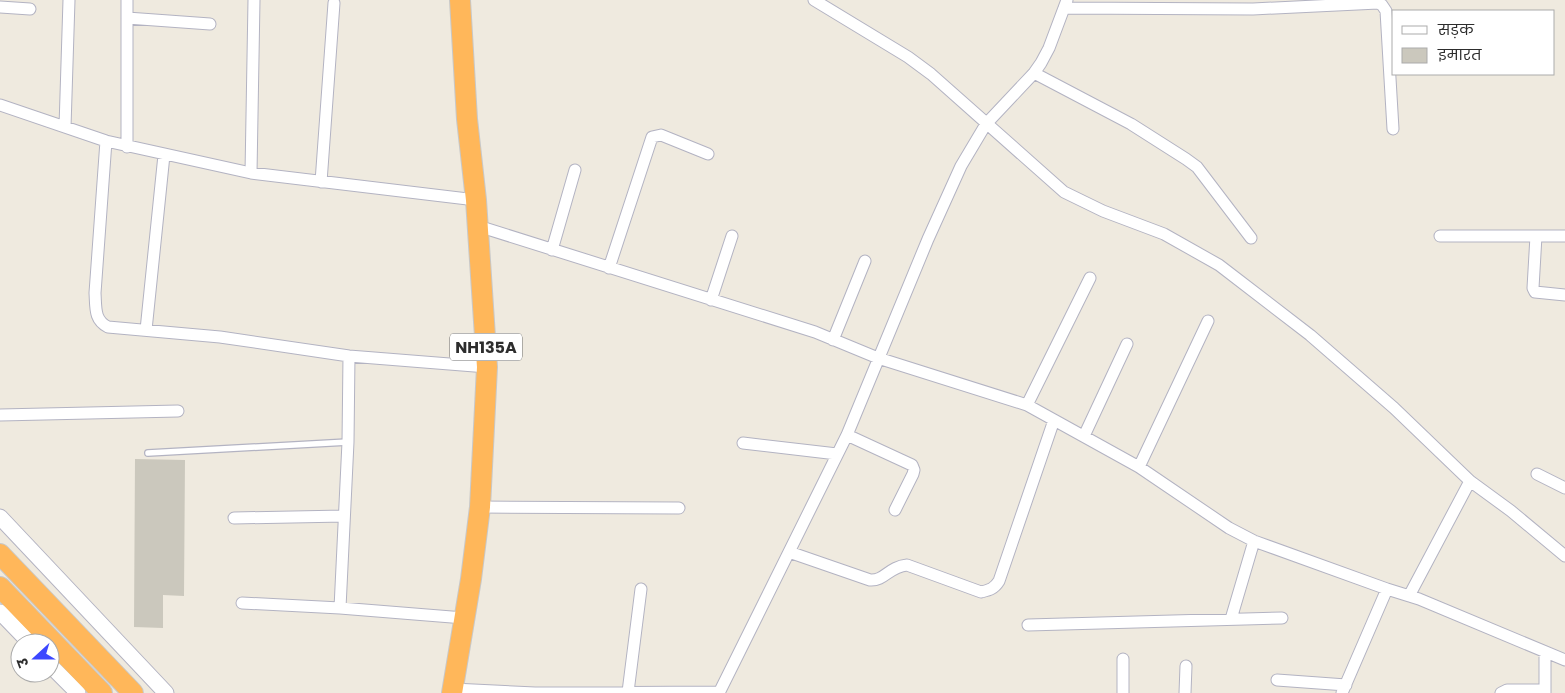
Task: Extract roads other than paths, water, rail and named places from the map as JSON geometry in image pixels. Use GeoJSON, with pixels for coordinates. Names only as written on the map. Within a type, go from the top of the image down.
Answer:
{"type":"FeatureCollection","features":[{"type":"Feature","properties":{"kind":"highway","name":"NH135A"},"geometry":{"type":"LineString","coordinates":[[453,691],[480,507],[487,367],[484,293],[467,119],[460,0]]}},
{"type":"Feature","properties":{"kind":"highway"},"geometry":{"type":"LineString","coordinates":[[0,554],[134,693]]}},
{"type":"Feature","properties":{"kind":"highway"},"geometry":{"type":"LineString","coordinates":[[0,587],[102,693]]}},
{"type":"Feature","properties":{"kind":"street"},"geometry":{"type":"LineString","coordinates":[[65,127],[69,0]]}},
{"type":"Feature","properties":{"kind":"street"},"geometry":{"type":"LineString","coordinates":[[126,0],[127,147]]}},
{"type":"Feature","properties":{"kind":"street"},"geometry":{"type":"LineString","coordinates":[[251,173],[254,0]]}},
{"type":"Feature","properties":{"kind":"street"},"geometry":{"type":"LineString","coordinates":[[814,0],[908,57],[954,93],[986,124],[1064,192],[1103,211],[1164,234],[1219,265],[1310,335],[1394,408],[1470,481],[1565,556]]}},
{"type":"Feature","properties":{"kind":"street"},"geometry":{"type":"LineString","coordinates":[[321,182],[334,3]]}},
{"type":"Feature","properties":{"kind":"street"},"geometry":{"type":"LineString","coordinates":[[453,691],[535,693],[719,692],[847,435],[928,239],[961,166],[986,124],[1034,73],[1049,48],[1065,4],[1224,10],[1382,5],[1386,11],[1393,129]]}},
{"type":"Feature","properties":{"kind":"street"},"geometry":{"type":"LineString","coordinates":[[0,7],[30,10]]}},
{"type":"Feature","properties":{"kind":"street"},"geometry":{"type":"LineString","coordinates":[[127,18],[210,24]]}},
{"type":"Feature","properties":{"kind":"street"},"geometry":{"type":"LineString","coordinates":[[1034,73],[1131,124],[1186,159],[1196,167],[1251,238]]}},
{"type":"Feature","properties":{"kind":"street"},"geometry":{"type":"LineString","coordinates":[[0,105],[127,147],[251,173],[476,200]]}},
{"type":"Feature","properties":{"kind":"street"},"geometry":{"type":"LineString","coordinates":[[609,268],[652,137],[661,135],[708,154]]}},
{"type":"Feature","properties":{"kind":"street"},"geometry":{"type":"LineString","coordinates":[[106,141],[95,293],[98,318],[101,324],[108,327],[220,337],[349,356],[487,367]]}},
{"type":"Feature","properties":{"kind":"street"},"geometry":{"type":"LineString","coordinates":[[146,330],[164,154]]}},
{"type":"Feature","properties":{"kind":"street"},"geometry":{"type":"LineString","coordinates":[[552,250],[575,170]]}},
{"type":"Feature","properties":{"kind":"street"},"geometry":{"type":"LineString","coordinates":[[478,226],[815,332],[878,358],[1027,405],[1139,467],[1229,528],[1254,541],[1409,596],[1565,660]]}},
{"type":"Feature","properties":{"kind":"street"},"geometry":{"type":"LineString","coordinates":[[711,300],[732,236]]}},
{"type":"Feature","properties":{"kind":"street"},"geometry":{"type":"LineString","coordinates":[[1440,236],[1565,236]]}},
{"type":"Feature","properties":{"kind":"street"},"geometry":{"type":"LineString","coordinates":[[1536,236],[1534,292],[1565,295]]}},
{"type":"Feature","properties":{"kind":"street"},"geometry":{"type":"LineString","coordinates":[[833,340],[864,261]]}},
{"type":"Feature","properties":{"kind":"street"},"geometry":{"type":"LineString","coordinates":[[1027,405],[1090,278]]}},
{"type":"Feature","properties":{"kind":"street"},"geometry":{"type":"LineString","coordinates":[[1139,467],[1208,321]]}},
{"type":"Feature","properties":{"kind":"street"},"geometry":{"type":"LineString","coordinates":[[1084,436],[1127,344]]}},
{"type":"Feature","properties":{"kind":"street"},"geometry":{"type":"LineString","coordinates":[[340,608],[348,442],[349,356]]}},
{"type":"Feature","properties":{"kind":"street"},"geometry":{"type":"LineString","coordinates":[[0,415],[178,411]]}},
{"type":"Feature","properties":{"kind":"street"},"geometry":{"type":"LineString","coordinates":[[789,552],[870,580],[882,578],[897,566],[906,565],[981,592],[995,588],[1054,420]]}},
{"type":"Feature","properties":{"kind":"street"},"geometry":{"type":"LineString","coordinates":[[847,435],[912,465],[914,470],[895,510]]}},
{"type":"Feature","properties":{"kind":"street"},"geometry":{"type":"LineString","coordinates":[[743,443],[837,454]]}},
{"type":"Feature","properties":{"kind":"street"},"geometry":{"type":"LineString","coordinates":[[1537,474],[1565,488]]}},
{"type":"Feature","properties":{"kind":"street"},"geometry":{"type":"LineString","coordinates":[[1409,596],[1470,481]]}},
{"type":"Feature","properties":{"kind":"street"},"geometry":{"type":"LineString","coordinates":[[480,507],[679,508]]}},
{"type":"Feature","properties":{"kind":"street"},"geometry":{"type":"LineString","coordinates":[[234,518],[344,516]]}},
{"type":"Feature","properties":{"kind":"street"},"geometry":{"type":"LineString","coordinates":[[0,517],[166,693]]}},
{"type":"Feature","properties":{"kind":"street"},"geometry":{"type":"LineString","coordinates":[[1231,619],[1254,541]]}},
{"type":"Feature","properties":{"kind":"street"},"geometry":{"type":"LineString","coordinates":[[628,692],[641,589]]}},
{"type":"Feature","properties":{"kind":"street"},"geometry":{"type":"LineString","coordinates":[[1277,680],[1344,689],[1387,589]]}},
{"type":"Feature","properties":{"kind":"street"},"geometry":{"type":"LineString","coordinates":[[242,603],[340,608],[464,618]]}},
{"type":"Feature","properties":{"kind":"street"},"geometry":{"type":"LineString","coordinates":[[0,612],[20,633]]}},
{"type":"Feature","properties":{"kind":"street"},"geometry":{"type":"LineString","coordinates":[[1028,624],[1282,618]]}},
{"type":"Feature","properties":{"kind":"street"},"geometry":{"type":"LineString","coordinates":[[1501,693],[1507,690],[1545,691],[1545,652]]}},
{"type":"Feature","properties":{"kind":"street"},"geometry":{"type":"LineString","coordinates":[[1123,659],[1123,693]]}},
{"type":"Feature","properties":{"kind":"street"},"geometry":{"type":"LineString","coordinates":[[1186,666],[1186,693]]}},
{"type":"Feature","properties":{"kind":"street"},"geometry":{"type":"LineString","coordinates":[[60,675],[78,693]]}},
{"type":"Feature","properties":{"kind":"lane"},"geometry":{"type":"LineString","coordinates":[[148,453],[348,442]]}}]}
